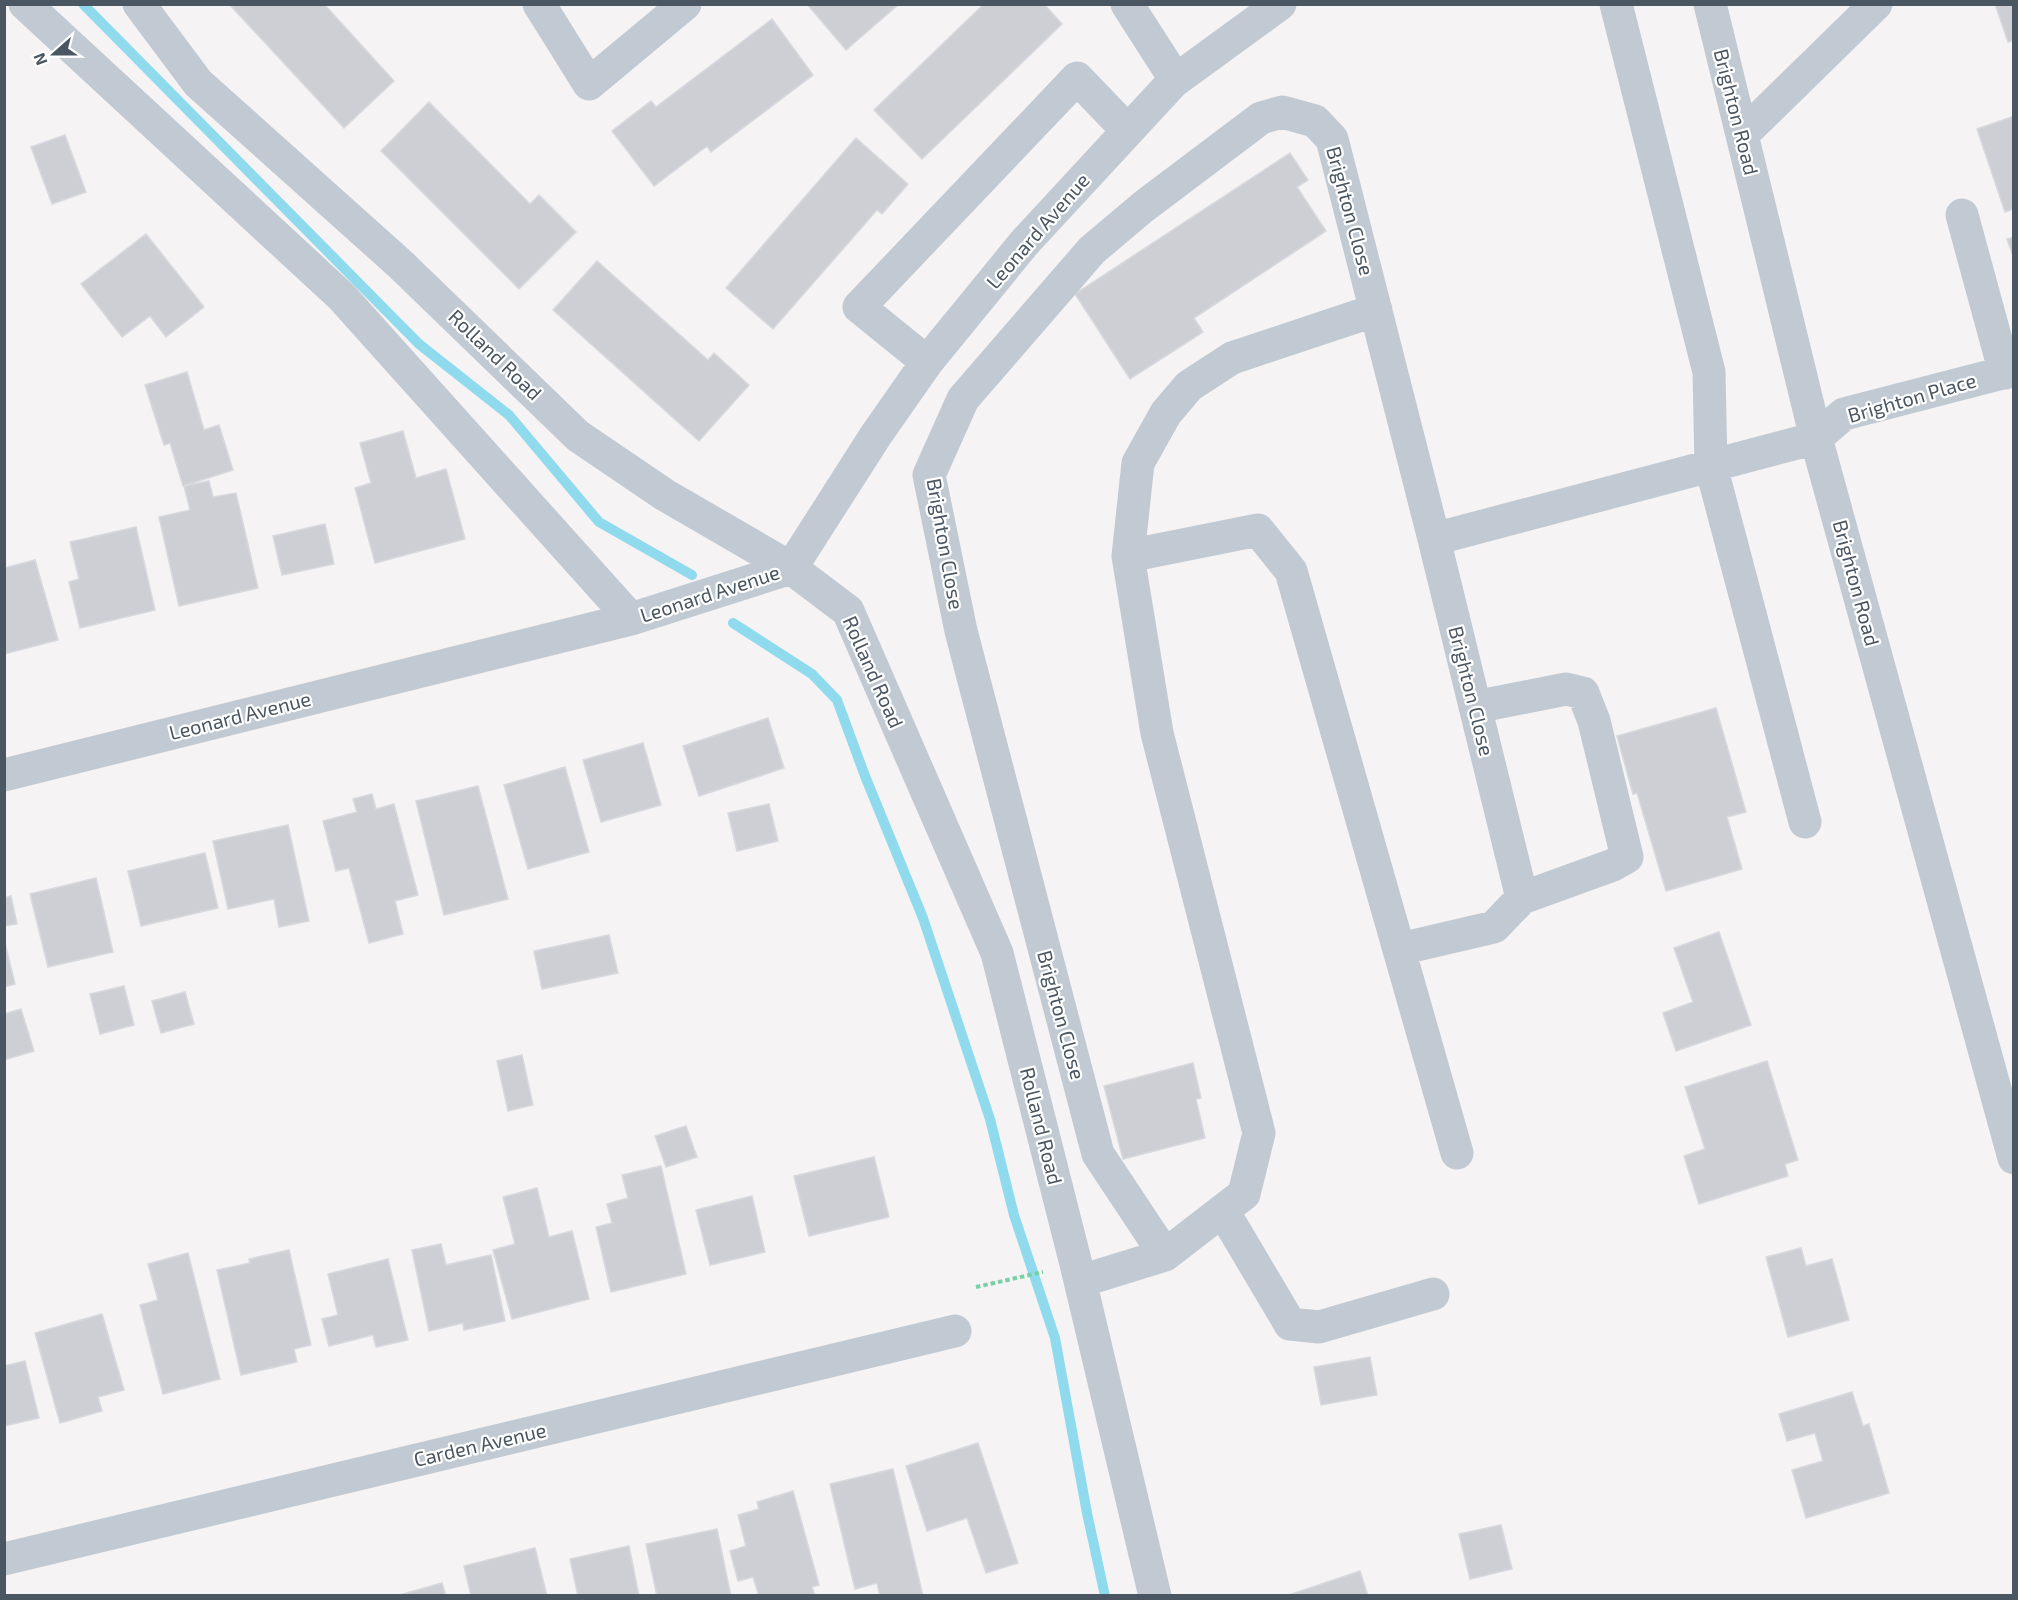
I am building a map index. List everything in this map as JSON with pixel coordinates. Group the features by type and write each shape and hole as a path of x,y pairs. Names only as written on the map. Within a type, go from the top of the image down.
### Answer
{"street":[{"path":"26,4 342,297 631,619"},
{"name":"Rolland Road","path":"139,4 198,82 399,263 578,436 665,495 791,568 848,611 997,953 1081,1281 1155,1596"},
{"path":"539,4 589,84 685,4"},
{"path":"1127,4 1168,68 1177,78"},
{"name":"Leonard Avenue","path":"4,775 631,619 791,568 876,435 927,362 1024,242 1177,78 1280,4"},
{"path":"1616,4 1709,372 1711,466 1805,822"},
{"name":"Brighton Road","path":"1710,4 1816,438 2013,1158"},
{"path":"1742,135 1876,4"},
{"path":"927,362 859,307 1077,78 1127,130"},
{"name":"Brighton Close","path":"1166,1255 1098,1154 961,631 929,475 963,399 1092,250 1143,207 1261,118 1282,112 1315,121 1332,140 1434,539 1522,898"},
{"path":"1962,215 2009,371"},
{"path":"1081,1281 1166,1255 1244,1194 1259,1132 1157,733 1128,556 1138,463 1166,413 1189,386 1232,357 1376,310"},
{"name":"Brighton Place","path":"1816,438 1844,414 2009,371"},
{"path":"1434,539 1816,438"},
{"path":"1128,556 1258,530 1291,572 1457,1153"},
{"path":"1400,949 1494,927 1522,898 1613,865 1627,857 1596,733 1583,693 1566,689 1475,707"},
{"path":"1223,1211 1290,1324 1319,1327 1433,1294"},
{"name":"Carden Avenue","path":"4,1559 955,1331"}],"path":[{"path":"976,1287 1046,1271"}],"building":[{"path":"229,4 324,4 394,81 344,128"},
{"path":"807,4 899,4 846,50"},
{"path":"984,4 1044,4 1062,24 922,159 874,110"},
{"path":"1995,4 2014,4 2014,40 2008,42"},
{"path":"772,19 813,75 711,152 707,146 654,186 612,131 651,101 656,107"},
{"path":"429,102 530,204 539,195 576,232 519,289 381,151"},
{"path":"2014,116 2014,209 2005,212 1977,129"},
{"path":"65,135 86,192 52,204 31,147"},
{"path":"856,138 908,184 882,214 877,210 773,329 726,288"},
{"path":"1290,153 1308,180 1297,187 1326,231 1194,318 1203,332 1130,379 1075,294"},
{"path":"146,234 204,307 166,337 150,316 122,337 81,284"},
{"path":"2014,237 2014,259 2007,239"},
{"path":"597,261 708,360 714,353 749,385 699,441 553,310"},
{"path":"187,372 204,430 219,425 233,470 183,486 170,443 164,445 145,385"},
{"path":"403,431 416,478 446,469 465,539 375,563 355,488 371,483 360,443"},
{"path":"209,481 213,497 236,493 258,588 179,606 159,517 190,510 184,486"},
{"path":"325,524 334,564 282,575 273,536"},
{"path":"136,527 155,610 80,628 69,582 79,579 70,542"},
{"path":"35,560 58,640 4,654 4,568"},
{"path":"1716,708 1746,812 1727,817 1742,869 1666,891 1637,793 1633,794 1617,736"},
{"path":"768,718 784,768 699,796 683,746"},
{"path":"643,743 661,805 601,822 583,760"},
{"path":"565,767 589,852 528,869 504,785"},
{"path":"478,786 508,899 444,915 416,801"},
{"path":"372,794 376,809 394,804 418,895 395,901 403,934 369,943 349,868 336,871 323,821 357,812 353,799"},
{"path":"769,804 778,841 737,851 728,813"},
{"path":"288,825 309,921 279,927 274,899 228,909 213,841"},
{"path":"205,853 218,908 141,926 128,871"},
{"path":"96,878 113,952 48,967 30,894"},
{"path":"11,896 17,924 4,926 4,898"},
{"path":"1719,932 1751,1025 1676,1051 1663,1013 1693,1002 1674,948"},
{"path":"609,935 618,973 542,989 534,951"},
{"path":"4,939 15,984 4,987"},
{"path":"124,986 134,1025 100,1034 90,994"},
{"path":"185,992 194,1024 161,1033 152,1001"},
{"path":"21,1009 34,1051 4,1060 4,1014"},
{"path":"522,1055 533,1105 508,1111 497,1061"},
{"path":"1767,1061 1798,1160 1785,1164 1788,1176 1699,1204 1684,1156 1705,1149 1685,1087"},
{"path":"1193,1063 1201,1098 1196,1099 1205,1138 1123,1159 1104,1086"},
{"path":"686,1126 697,1157 666,1167 655,1136"},
{"path":"874,1157 889,1217 809,1236 794,1176"},
{"path":"661,1166 686,1274 611,1292 596,1227 612,1223 607,1204 628,1198 622,1175"},
{"path":"537,1188 549,1237 572,1231 589,1299 512,1319 493,1250 515,1244 503,1197"},
{"path":"752,1196 765,1252 710,1265 696,1210"},
{"path":"441,1244 446,1265 491,1255 505,1321 464,1330 463,1323 429,1331 412,1250"},
{"path":"1801,1248 1806,1266 1832,1259 1849,1320 1788,1337 1766,1257"},
{"path":"289,1250 311,1345 294,1349 297,1362 241,1375 217,1270 250,1263 249,1259"},
{"path":"188,1253 220,1379 163,1394 140,1305 158,1300 148,1264"},
{"path":"388,1259 408,1340 376,1347 373,1335 329,1346 322,1319 338,1315 328,1274"},
{"path":"102,1314 124,1390 98,1397 102,1411 60,1423 35,1333"},
{"path":"1370,1357 1377,1395 1321,1405 1314,1367"},
{"path":"25,1361 39,1418 4,1426 4,1366"},
{"path":"1852,1392 1863,1426 1869,1424 1889,1493 1806,1518 1792,1470 1823,1461 1815,1433 1787,1441 1779,1414"},
{"path":"978,1443 1018,1563 986,1573 967,1518 927,1531 906,1466"},
{"path":"893,1469 923,1596 880,1596 877,1583 855,1589 830,1484"},
{"path":"793,1491 819,1585 812,1587 815,1596 759,1596 753,1577 738,1581 730,1551 746,1546 738,1515 759,1509 757,1502"},
{"path":"1501,1525 1512,1569 1470,1579 1459,1534"},
{"path":"717,1529 731,1596 657,1596 646,1544"},
{"path":"629,1546 639,1596 578,1596 570,1559"},
{"path":"535,1548 547,1596 471,1596 464,1566"},
{"path":"1360,1571 1368,1596 1286,1596"},
{"path":"442,1583 446,1596 396,1596"}],"waterway":[{"path":"83,4 419,344 509,415 599,522 692,575"},
{"path":"733,623 812,674 837,700 865,776 923,918 990,1119 1014,1215 1055,1338 1087,1513 1105,1596"}]}
